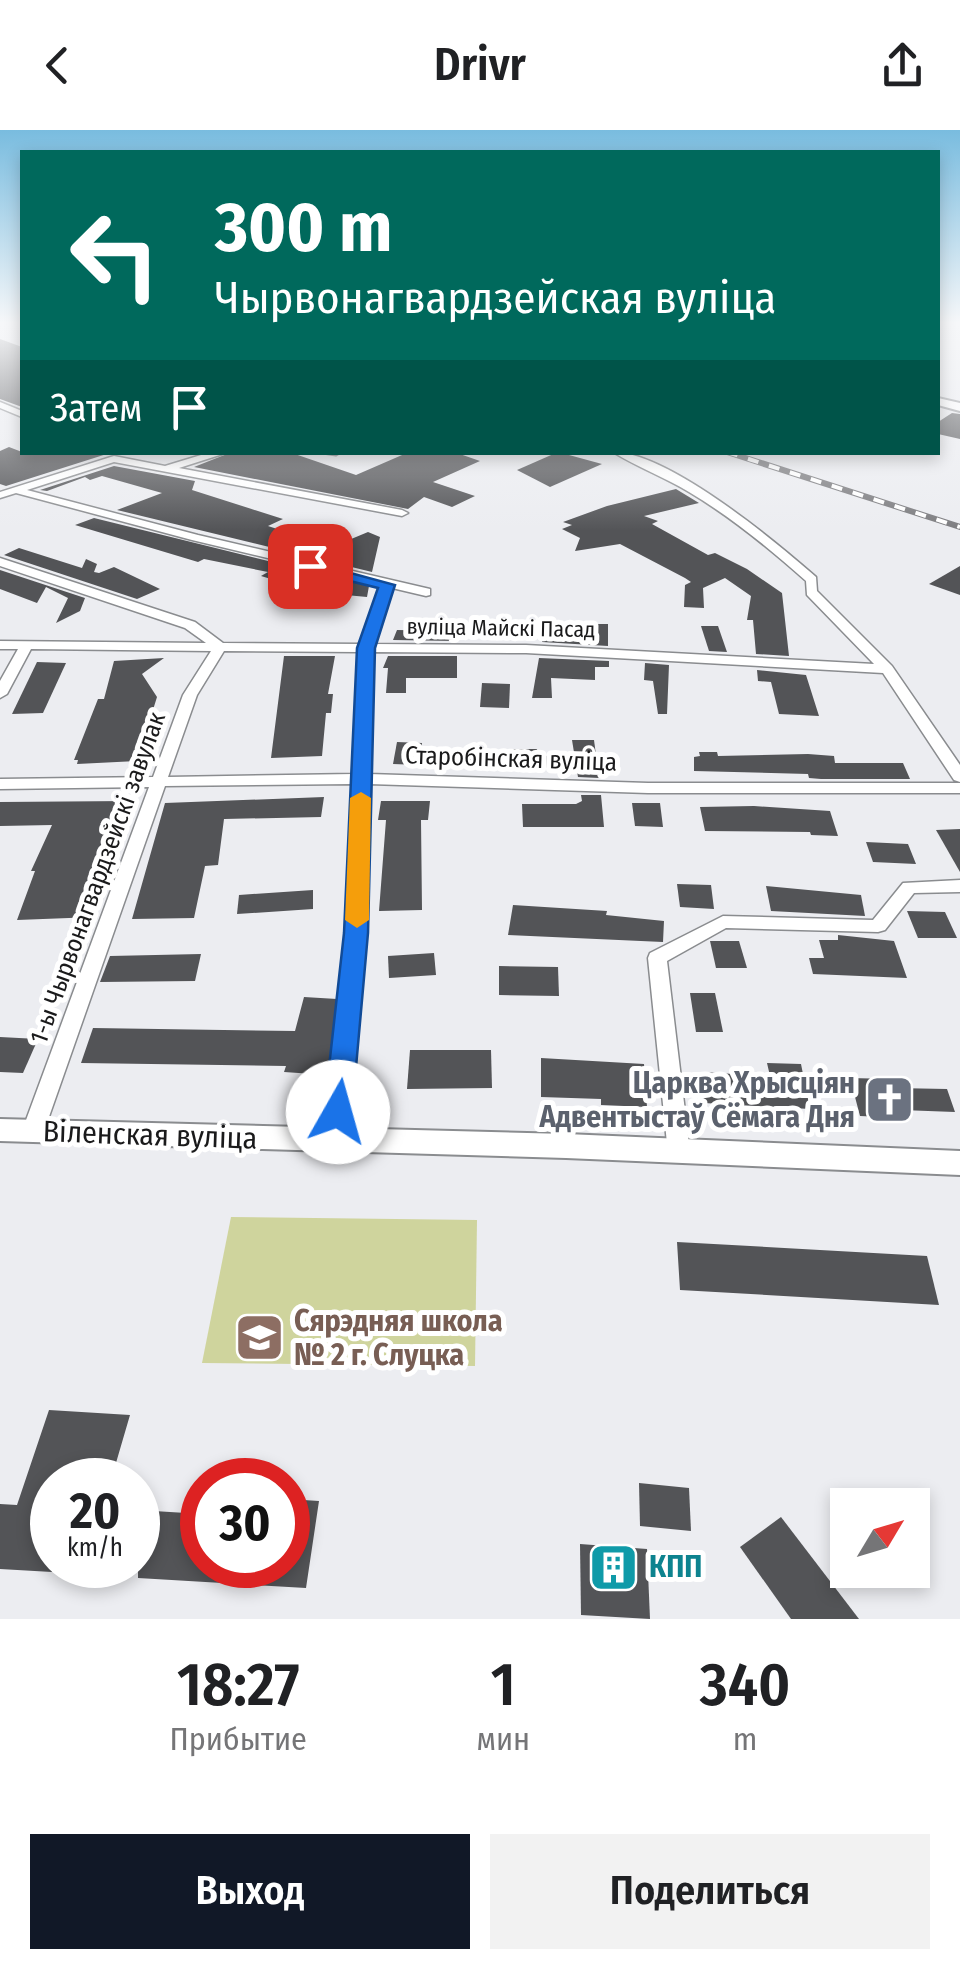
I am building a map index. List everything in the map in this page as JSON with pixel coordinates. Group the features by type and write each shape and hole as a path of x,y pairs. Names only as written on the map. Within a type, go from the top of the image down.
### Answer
{"main road":[{"name":"Віленская вуліца","path":"0,1130 960,1163"}],"street":[{"path":"163,470 214,455"},
{"path":"625,455 671,476 749,526 812,580 810,592 886,669 960,777"},
{"path":"0,495 111,456 163,470 402,513"},
{"path":"14,490 426,592"},
{"path":"0,562 190,625 220,647"},
{"path":"333,1142 356,933 366,648 387,585"},
{"name":"вуліца Майскі Пасад","path":"0,645 526,649 886,669"},
{"path":"0,694 26,646"},
{"name":"1-ы Чырвонагвардзейскі завулак","path":"33,1131 190,696 220,647"},
{"name":"Старобінская вуліца","path":"0,784 362,779 648,788 960,788"},
{"path":"679,1152 657,958 723,922 878,926 909,887 960,886"}],"green space":[{"path":"231,1217 477,1220 475,1366 202,1363"}],"building":[{"path":"0,391 20,391 20,406 0,399"},
{"path":"952,413 960,414 960,439 940,434 940,421"},
{"path":"9,447 20,451 20,455 104,455 6,486 0,484 0,451"},
{"path":"224,455 298,455 356,475 402,455 463,455 480,461 433,482 475,496 452,507 424,497 408,509 194,467"},
{"path":"551,455 569,455 602,464 550,487 517,470"},
{"path":"114,466 195,481 192,490 283,519 268,526 332,547 368,532 380,537 372,572 117,510 162,493 102,476 40,490"},
{"path":"676,489 699,503 644,516 658,521 652,524 708,555 715,553 747,569 782,593 789,656 756,654 753,620 747,620 751,596 725,578 703,588 704,608 684,607 685,585 691,582 685,578 620,544 575,551 580,538 562,529 572,525 563,522 607,506"},
{"path":"94,518 369,586 367,597 314,592 261,576 268,572 204,559 198,562 75,525"},
{"path":"19,548 82,568 86,559 97,564 94,572 99,573 114,567 160,589 137,599 4,555"},
{"path":"960,566 960,595 929,584"},
{"path":"0,570 85,598 80,611 56,623 68,598 46,587 37,603 0,589"},
{"path":"592,624 608,624 608,646 542,642 545,630 592,631"},
{"path":"701,626 718,626 727,652 709,651"},
{"path":"397,630 457,631 457,641 393,640"},
{"path":"284,656 335,656 328,694 333,694 331,713 326,713 322,756 271,758"},
{"path":"388,656 457,656 457,678 406,678 406,693 386,693 388,668 383,668"},
{"path":"164,658 142,674 157,697 137,761 77,764 78,760 74,760 98,699 104,699 114,661"},
{"path":"539,658 609,661 609,667 595,667 595,680 551,678 552,698 532,698"},
{"path":"37,662 66,663 43,713 12,714"},
{"path":"645,663 669,665 667,714 658,714 653,681 644,680"},
{"path":"757,670 806,675 819,716 779,714 771,682 758,681"},
{"path":"482,683 510,684 509,708 480,707"},
{"path":"572,740 594,740 599,778 578,777"},
{"path":"397,742 422,743 419,765 393,764"},
{"path":"509,749 537,749 538,755 548,756 548,768 454,767 458,750 509,753"},
{"path":"699,752 717,752 718,756 808,754 834,756 835,763 903,763 910,779 821,779 809,778 808,774 694,771 694,757 700,756"},
{"path":"581,795 601,795 604,827 523,827 522,804 576,804 582,801"},
{"path":"324,797 321,817 224,819 218,865 205,866 194,918 132,919 165,803"},
{"path":"129,801 95,917 17,920 35,871 31,871 52,825 0,826 0,802"},
{"path":"381,801 430,801 428,820 421,820 422,910 379,911 386,820 378,820"},
{"path":"632,803 660,803 663,827 635,826"},
{"path":"700,807 830,811 838,836 705,831"},
{"path":"960,829 960,872 936,830"},
{"path":"866,842 908,844 916,864 873,862"},
{"path":"677,884 711,885 714,909 680,907"},
{"path":"766,886 861,895 865,916 771,911"},
{"path":"313,890 313,909 237,914 239,895"},
{"path":"513,905 607,911 606,915 664,921 663,942 508,935"},
{"path":"907,911 945,912 957,938 918,938"},
{"path":"838,935 894,941 907,978 813,974 809,958 824,958 819,940 838,940"},
{"path":"710,941 739,941 747,968 716,968"},
{"path":"434,953 436,975 389,978 388,956"},
{"path":"201,954 195,981 100,982 110,956"},
{"path":"499,966 558,967 559,996 499,995"},
{"path":"690,993 715,993 723,1032 696,1032"},
{"path":"304,997 337,999 328,1075 284,1072 286,1066 81,1063 93,1028 295,1031"},
{"path":"0,1037 38,1039 23,1073 0,1072"},
{"path":"410,1050 491,1050 492,1088 407,1089"},
{"path":"541,1058 644,1064 647,1107 601,1105 601,1099 541,1097"},
{"path":"767,1063 801,1064 810,1109 704,1103 701,1072 770,1076"},
{"path":"850,1078 892,1079 895,1088 947,1089 955,1112 901,1110 903,1118 860,1116"},
{"path":"677,1242 927,1256 939,1305 680,1290"},
{"path":"49,1410 130,1415 117,1458 33,1458"},
{"path":"30,1466 30,1571 0,1569 0,1504 17,1505"},
{"path":"639,1483 689,1488 691,1531 640,1526"},
{"path":"310,1500 319,1501 310,1561"},
{"path":"160,1511 180,1513 180,1580 160,1579"},
{"path":"781,1517 830,1581 830,1588 835,1588 859,1619 791,1619 740,1547"},
{"name":"КПП","path":"580,1544 647,1549 650,1619 581,1615"}],"railway":[{"path":"736,455 960,527"}],"slow traffic":[{"path":"357,920 361,798"}],"place":[{"name":"Царква Хрысціян Адвентыстаў Сёмага Дня","path":"890,1100"},
{"name":"Сярэдняя школа № 2 г. Слуцка","path":"259,1338"},
{"name":"КПП","path":"614,1567"}],"route":[{"path":"310,566 387,585 366,648 356,933 338,1112"}]}
